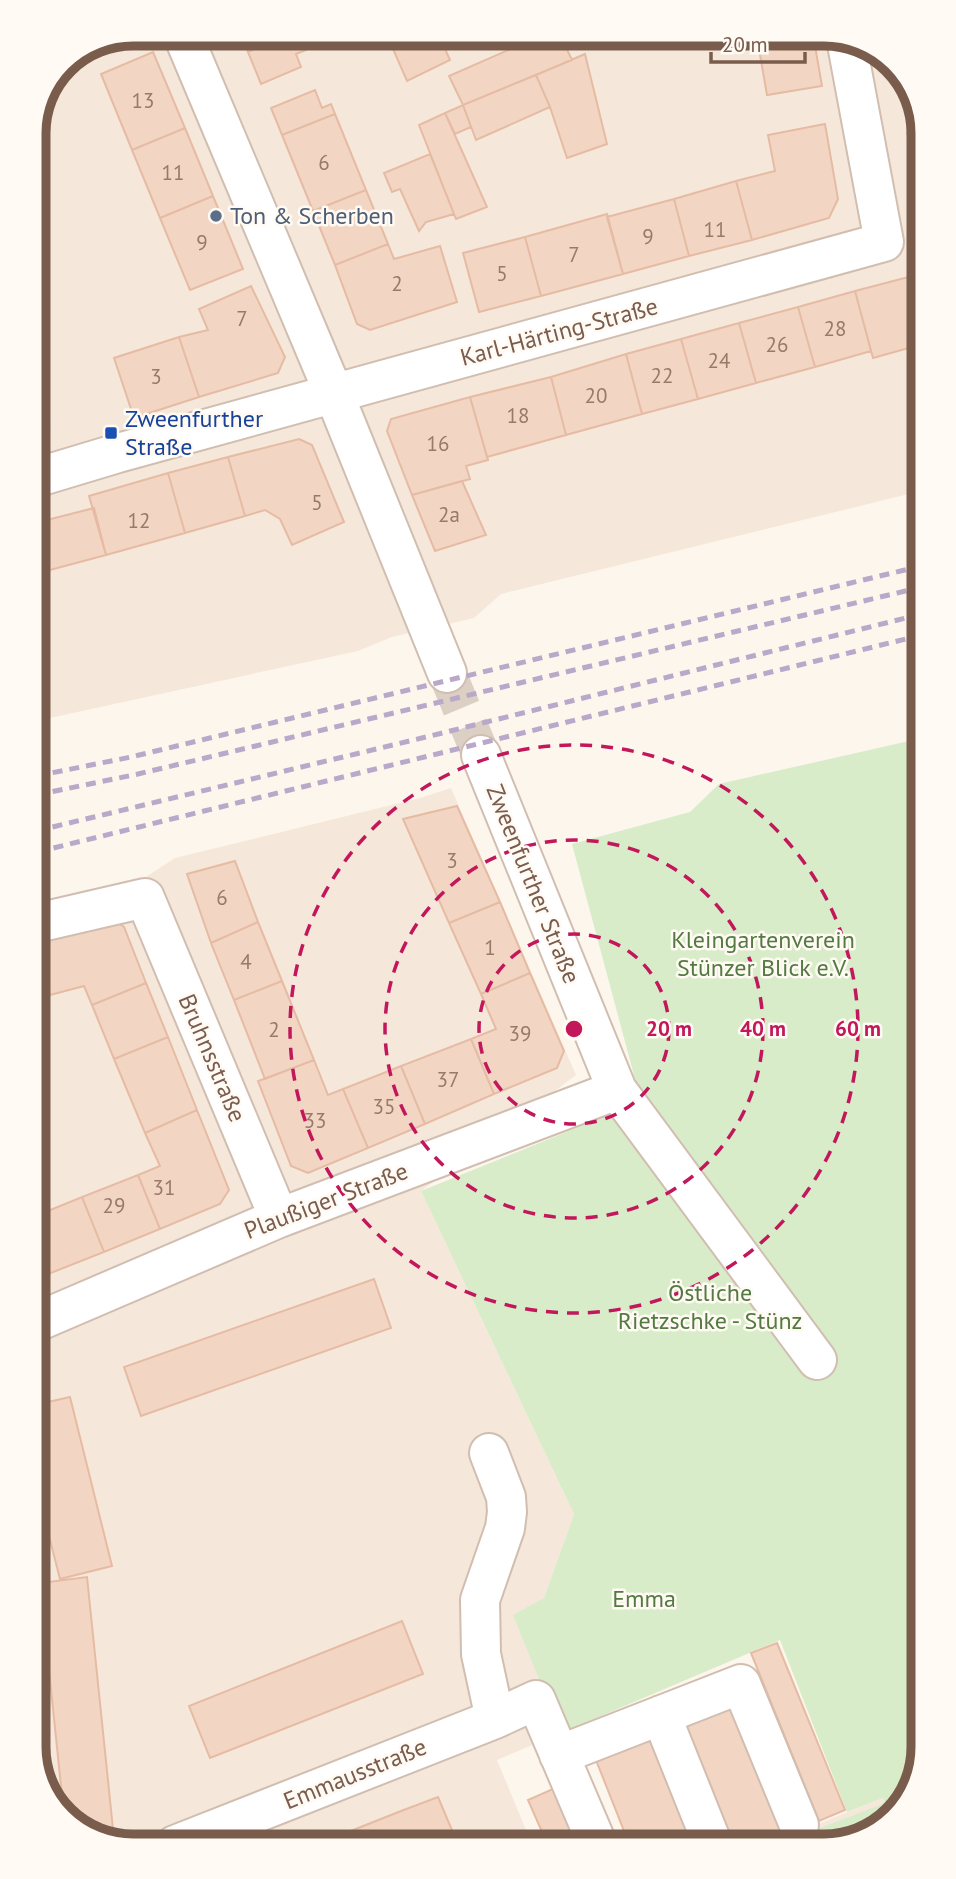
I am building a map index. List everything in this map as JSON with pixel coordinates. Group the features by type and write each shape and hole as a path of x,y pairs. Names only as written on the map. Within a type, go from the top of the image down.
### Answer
{"street":[{"path":"187,46 334,394 447,673"},
{"name":"Karl-Härting-Straße","path":"46,475 884,242 848,49"},
{"name":"Zweenfurther Straße","path":"481,755 617,1090 817,1360"},
{"name":"Bruhnsstraße","path":"46,921 145,898 279,1218"},
{"name":"Plaußiger Straße","path":"46,1318 279,1218 617,1090"},
{"path":"489,1453 506,1497 507,1512 505,1528 480,1600 481,1654 495,1719"},
{"path":"593,1834 559,1755 741,1684 799,1825"},
{"name":"Emmausstraße","path":"205,1833 495,1719 536,1700 559,1755"},
{"path":"661,1715 709,1834"}],"shaded area":[{"path":"132,46 830,46 857,52 877,63 893,79 904,99 911,132 911,493 501,594 474,618 392,637 358,651 46,719 46,126 48,110 63,79 89,57 115,47"},
{"path":"46,409 53,431 46,433"},
{"path":"451,788 576,1075 421,1191 574,1514 544,1598 561,1733 497,1760 528,1834 126,1833 104,1829 84,1819 67,1804 52,1780 47,1764 46,904 138,882 175,858"},
{"path":"883,1798 886,1806 872,1819 841,1832 793,1834"}],"green space":[{"name":"Östliche Rietzschke - Stünz","path":"911,741 911,1747 902,1785 881,1812 857,1827 824,1834 805,1834 885,1803 883,1798 847,1812 780,1640 561,1733 513,1615 544,1598 574,1514 421,1191 601,1118 642,1105 572,844 690,812 719,784"}],"building":[{"path":"245,46 263,46 248,52"},
{"path":"263,46 304,46 306,50 296,54 301,67 261,84 248,52"},
{"path":"392,46 444,46 450,60 407,81"},
{"path":"517,46 565,46 572,60 463,105 449,76"},
{"path":"815,46 822,86 767,95 759,49"},
{"path":"153,52 185,128 132,150 101,74"},
{"path":"585,54 607,144 567,158 536,75"},
{"path":"536,75 550,107 476,140 463,105"},
{"path":"315,90 322,108 331,104 335,114 282,135 271,108"},
{"path":"463,105 471,127 455,134 445,113"},
{"path":"445,113 487,207 456,219 419,125"},
{"path":"335,114 366,190 313,211 282,135"},
{"path":"825,124 838,199 829,218 752,240 736,181 775,171 768,135"},
{"path":"185,128 213,196 160,218 132,150"},
{"path":"430,154 454,214 426,222 419,231 400,189 392,192 384,173"},
{"path":"736,181 752,240 689,256 674,199"},
{"path":"366,190 388,244 335,265 313,211"},
{"path":"213,196 243,269 190,290 160,218"},
{"path":"674,199 689,256 623,274 607,217"},
{"path":"607,214 623,274 541,296 525,237"},
{"path":"525,237 541,296 479,312 463,253"},
{"path":"388,244 394,259 440,246 457,302 370,330 357,324 335,265"},
{"path":"911,276 911,347 873,358 855,291"},
{"path":"251,286 285,357 278,373 199,397 179,337 208,330 199,309"},
{"path":"855,291 871,351 815,367 798,307"},
{"path":"798,307 815,367 756,383 739,323"},
{"path":"739,323 756,383 698,399 681,339"},
{"path":"179,337 199,397 134,418 114,358"},
{"path":"681,339 698,399 642,414 626,354"},
{"path":"626,354 642,414 566,435 551,377"},
{"path":"551,377 566,435 487,457 470,397"},
{"path":"470,397 488,460 466,466 470,479 412,495 387,431 391,419"},
{"path":"299,439 312,445 344,522 292,545 280,519 265,510 245,516 228,457"},
{"path":"228,457 245,516 185,533 168,473"},
{"path":"168,473 185,533 106,555 89,496"},
{"path":"462,481 486,535 435,551 412,495"},
{"path":"94,508 106,555 46,571 46,520"},
{"path":"457,806 500,902 449,923 403,819"},
{"path":"235,861 258,922 211,943 187,874"},
{"path":"500,902 530,973 481,994 449,923"},
{"path":"112,919 124,927 146,983 92,1005 84,986 50,995 46,977 46,934"},
{"path":"258,922 282,981 234,1000 211,943"},
{"path":"530,973 564,1051 557,1068 494,1094 471,1039 496,1029 481,994"},
{"path":"282,981 314,1060 265,1079 234,1000"},
{"path":"146,983 168,1037 114,1059 92,1005"},
{"path":"168,1037 197,1110 145,1133 114,1059"},
{"path":"471,1039 494,1094 425,1124 401,1066"},
{"path":"314,1060 328,1095 343,1089 368,1148 308,1173 291,1166 258,1081"},
{"path":"401,1066 425,1124 368,1148 343,1089"},
{"path":"197,1110 229,1190 220,1204 160,1229 138,1175 160,1166 145,1133"},
{"path":"138,1175 160,1229 104,1252 82,1197"},
{"path":"82,1197 104,1252 46,1275 46,1212"},
{"path":"374,1279 391,1328 141,1416 124,1367"},
{"path":"70,1397 112,1566 60,1579 46,1524 46,1402"},
{"path":"87,1577 113,1829 104,1829 84,1819 62,1798 46,1641 46,1582"},
{"path":"402,1621 423,1674 210,1758 189,1706"},
{"path":"777,1643 845,1810 819,1821 751,1653"},
{"path":"733,1701 787,1834 730,1834 684,1720"},
{"path":"650,1733 690,1834 625,1834 594,1755"},
{"path":"555,1788 575,1834 543,1834 528,1800"},
{"path":"438,1797 453,1833 345,1833"}],"tunnel":[{"path":"447,673 481,755"}],"railway":[{"path":"46,774 131,757 911,568"},
{"path":"46,793 138,774 911,590"},
{"path":"46,829 911,617"},
{"path":"46,850 911,638"}],"place":[{"name":"Ton & Scherben","path":"216,216"},
{"name":"Zweenfurther Straße","path":"111,433"}],"park label":[{"name":"Kleingartenverein Stünzer Blick e.V.","path":"763,954"},
{"name":"Emma","path":"644,1599"}]}
